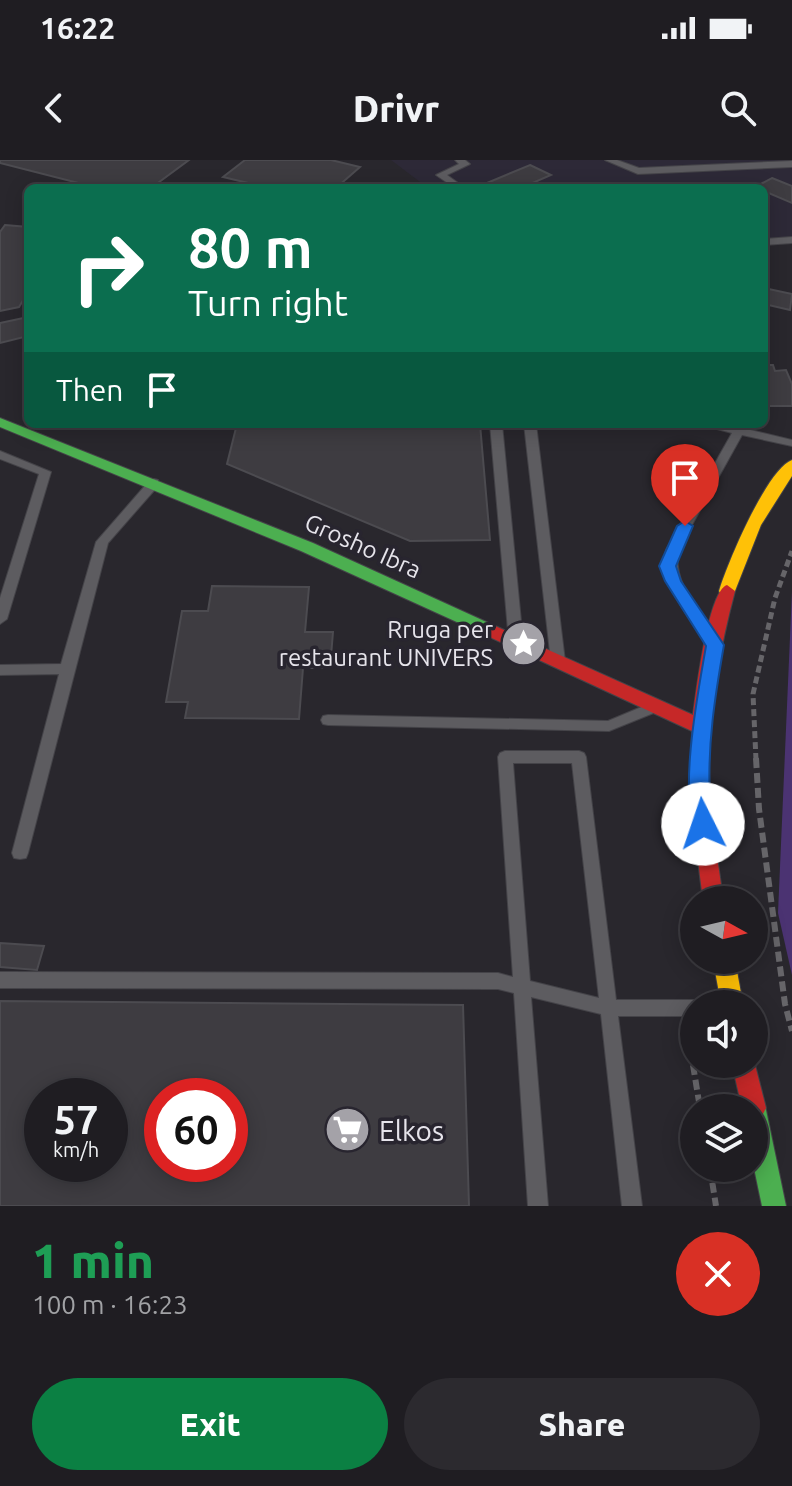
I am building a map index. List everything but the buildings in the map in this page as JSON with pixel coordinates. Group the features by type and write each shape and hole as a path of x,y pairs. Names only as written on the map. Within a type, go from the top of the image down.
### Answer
{"street":[{"name":"Grosho Ibra","path":"0,422 307,547 701,727"},
{"path":"711,886 700,798 701,727 715,645 727,587 748,537 778,481 792,465"},
{"path":"768,1177 774,1206"}],"lane":[{"path":"455,184 440,175 466,164 459,160"},
{"path":"609,160 638,171 791,161"},
{"path":"709,160 722,167"},
{"path":"768,242 792,240"},
{"path":"496,428 516,642"},
{"path":"530,428 558,661"},
{"path":"727,428 792,443"},
{"path":"715,645 673,581 668,566 672,550 739,431"},
{"path":"0,455 45,472 0,619"},
{"path":"20,853 102,542 154,483"},
{"path":"0,670 67,669"},
{"path":"328,720 609,726 655,706"},
{"path":"538,1206 505,757 579,757 632,1206"},
{"path":"0,980 498,981 608,1008 680,1008"}],"path":[{"path":"792,551 775,598 753,694 759,809 785,1004 792,1031"},
{"path":"712,1182 716,1206"}],"shaded area":[{"path":"391,160 792,160 792,242 768,244 768,184 423,184"},
{"path":"792,591 792,975 778,913"}],"traffic: fast":[{"path":"0,422 307,547 487,629"},
{"path":"768,1177 774,1206"}],"traffic: slow":[{"path":"727,591 754,525 792,465"},
{"path":"727,974 729,990"}],"traffic: jam":[{"path":"711,886 701,810 700,745 709,667 727,591"},
{"path":"487,629 701,727"},
{"path":"747,1078 751,1094"}],"place":[{"name":"Rruga per restaurant UNIVERS","path":"524,643"},
{"name":"Elkos","path":"348,1130"}],"route":[{"path":"685,526 672,550 668,566 673,581 715,645 701,727 700,798 703,824"}]}
